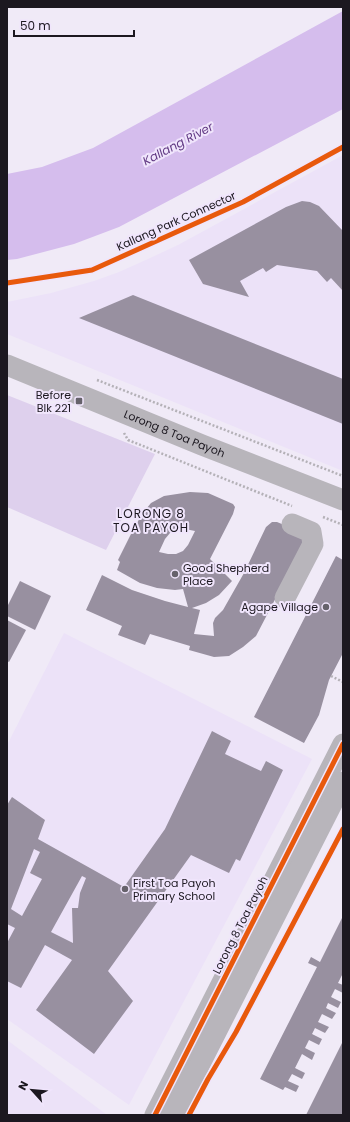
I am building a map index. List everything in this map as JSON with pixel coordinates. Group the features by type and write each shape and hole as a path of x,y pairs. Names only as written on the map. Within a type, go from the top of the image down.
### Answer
{"street":[{"name":"Lorong 8 Toa Payoh","path":"7,365 202,445 343,500"},
{"path":"285,598 313,544 311,532 295,516"},
{"name":"Lorong 8 Toa Payoh","path":"174,1115 336,790 343,744"},
{"name":"Lorong 8 Toa Payoh","path":"154,1115 336,790"}],"path":[{"path":"91,378 343,476"},
{"path":"122,429 128,440 295,516"},
{"path":"321,517 343,525"},
{"path":"331,676 343,682"}],"shaded area":[{"path":"343,155 343,471 7,334 7,302 51,293 94,281 119,272 178,245"},
{"path":"7,395 155,454 106,550 7,507"},
{"name":"First Toa Payoh Primary School","path":"64,633 312,759 129,1105 7,1019 7,745"},
{"path":"7,1040 107,1115 7,1115"}],"water":[{"name":"Kallang River","path":"343,11 343,109 119,227 74,244 17,259 7,260 7,174 42,167 93,148"}],"building":[{"path":"302,201 310,202 319,206 343,231 343,291 331,278 327,282 317,271 277,265 266,272 263,268 240,281 249,297 203,284 189,260 286,207"},
{"path":"133,295 343,379 343,424 79,318"},
{"name":"Good Shepherd Place","path":"190,492 208,493 233,504 235,507 233,514 210,559 232,581 219,595 206,603 192,608 200,610 194,634 214,636 213,623 215,618 223,610 244,573 266,527 272,522 277,522 301,532 307,538 256,636 229,656 214,657 189,650 190,646 150,634 145,645 118,635 122,626 86,610 102,575 132,590 188,607 183,589 175,590 157,588 140,583 117,570 120,562 118,560 142,514 151,503 164,496","holes":["185,529 195,531 188,545 183,551 176,554 159,552 165,539 170,533"]},
{"name":"Agape Village","path":"336,556 343,560 343,653 329,680 319,715 304,743 254,717"},
{"path":"20,581 51,596 35,630 7,616 7,607"},
{"path":"7,620 26,630 9,662 7,661"},
{"path":"212,731 231,741 225,754 261,771 266,761 283,770 240,861 236,859 229,873 191,855 108,971 133,1001 94,1054 36,1010 72,960 45,945 21,988 7,981 7,943 15,928 7,924 7,805 12,797 45,820 38,839 124,887 165,829","holes":["34,849 40,852 30,873 42,879 22,916 11,909","82,876 86,878 80,893 78,908 72,908 73,943 51,932"]},
{"path":"343,916 343,973 338,983 343,985 343,993 335,989 331,997 341,1002 338,1008 328,1003 326,1008 336,1013 332,1019 322,1014 318,1022 329,1027 325,1033 315,1028 312,1034 322,1039 319,1045 309,1040 305,1048 315,1053 312,1060 302,1054 295,1068 305,1073 302,1079 292,1074 288,1081 299,1086 296,1092 285,1087 283,1090 260,1079 317,967 308,963 311,957 320,962"},
{"path":"343,1041 343,1115 306,1115"}],"cycle path":[{"name":"Kallang Park Connector","path":"7,283 92,270 243,202 343,147"},
{"path":"155,1115 343,744"},
{"path":"189,1115 208,1079 236,1032 343,829"}],"place":[{"name":"Before Blk 221","path":"79,401"},
{"name":"Good Shepherd Place","path":"175,574"},
{"name":"Agape Village","path":"326,607"},
{"name":"First Toa Payoh Primary School","path":"125,889"}],"district":[{"name":"LORONG 8 TOA PAYOH","path":"151,521"}]}
